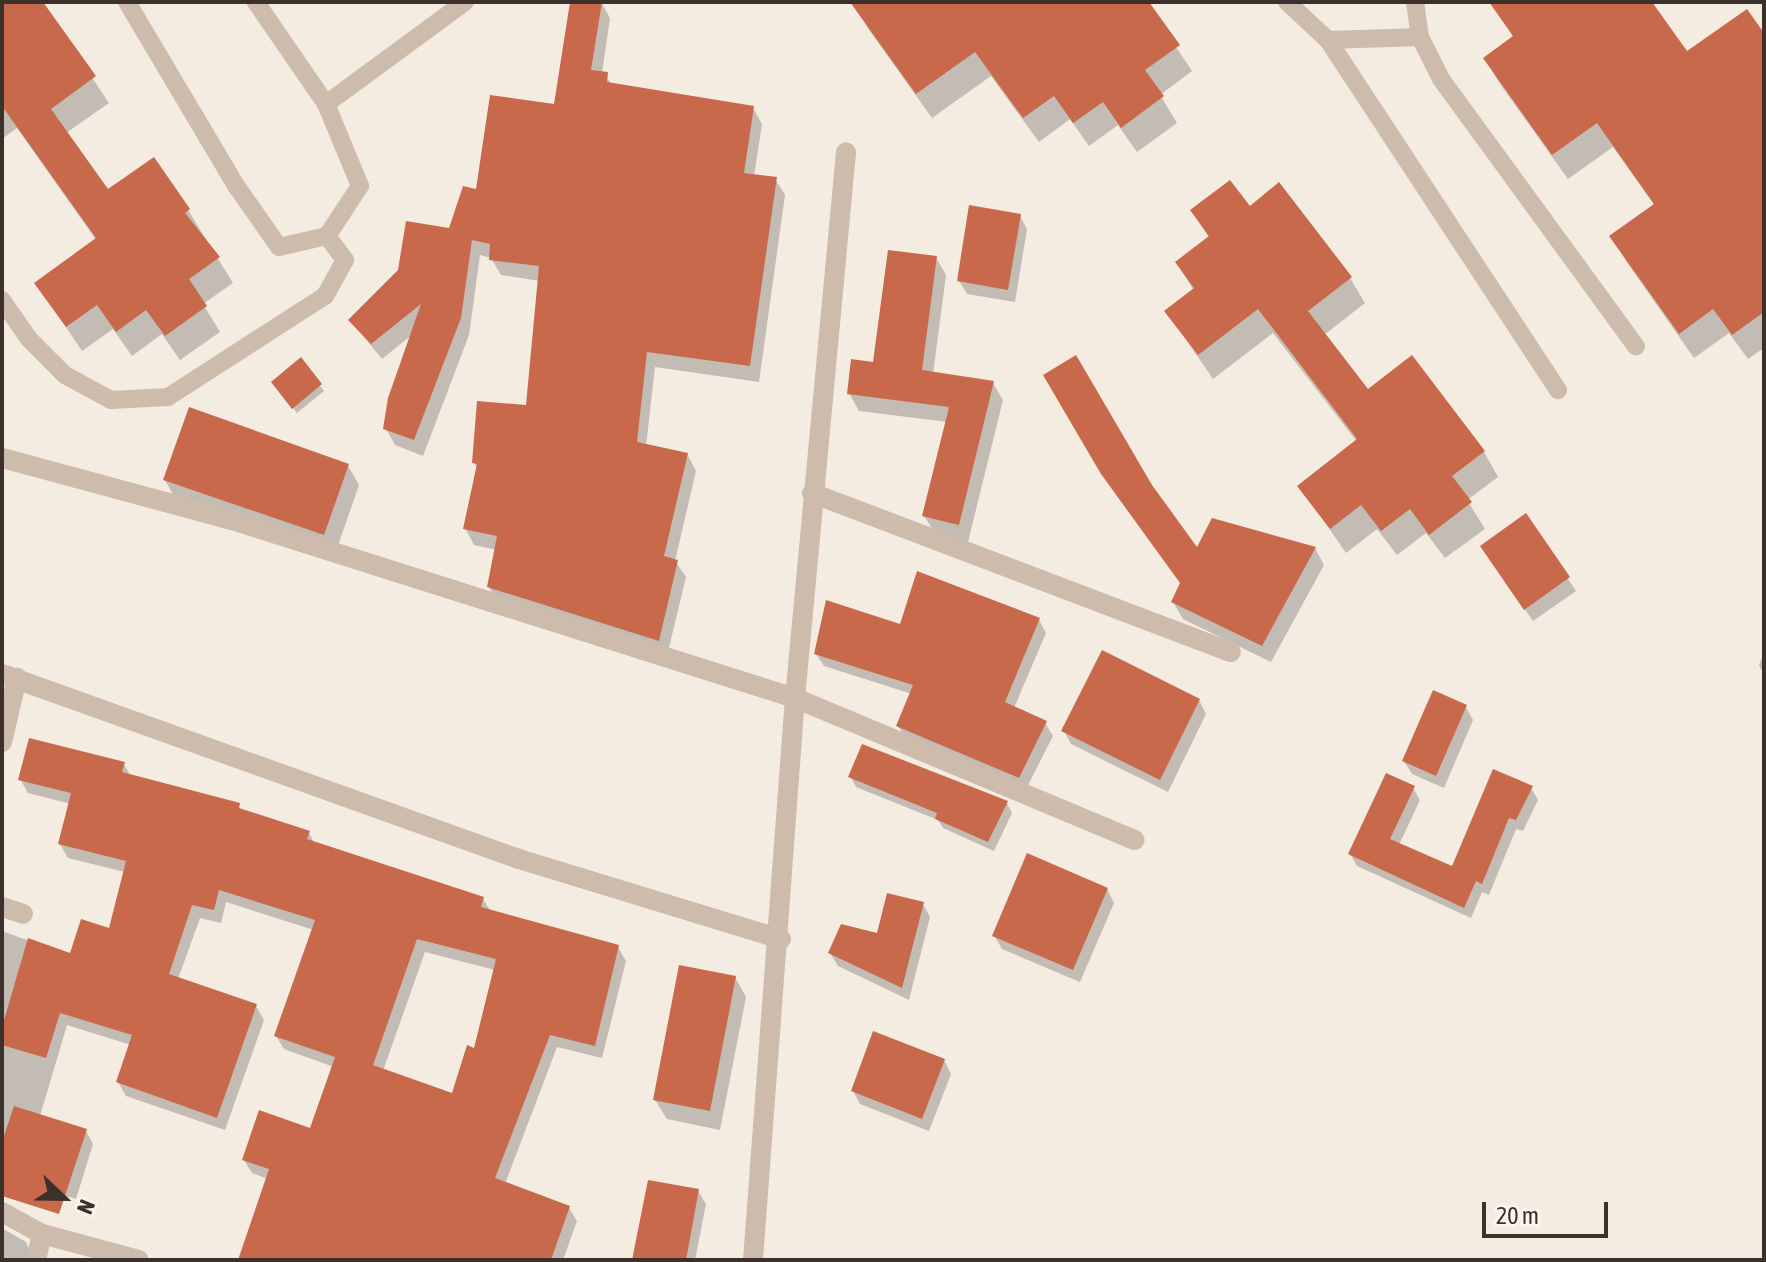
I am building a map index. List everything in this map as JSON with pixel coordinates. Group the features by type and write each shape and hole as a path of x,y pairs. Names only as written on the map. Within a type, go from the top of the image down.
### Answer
{"street":[{"path":"753,1260 781,939 795,698 812,493 846,152"},
{"path":"2,458 232,520 795,698 1134,840"},
{"path":"812,493 1231,652"},
{"path":"2,742 10,676 519,859 781,939"},
{"path":"2,907 23,914"},
{"path":"2,1212 42,1234 139,1260"},
{"path":"36,1260 42,1234"}],"lane":[{"path":"127,2 237,187 279,247 327,236 360,186 326,104 256,2"},
{"path":"326,104 465,2"},
{"path":"1287,2 1328,40 1558,390"},
{"path":"1415,2 1420,37 1441,79 1636,346"},
{"path":"1328,40 1420,37"},
{"path":"2,300 29,339 65,375 111,400 168,397 325,296 345,260 327,236"}],"building":[{"path":"2,2 43,2 96,76 51,109 108,189 154,157 190,209 185,213 220,257 189,279 207,306 165,336 146,310 116,332 97,305 66,327 34,283 96,238 2,106"},
{"path":"570,2 602,2 591,70 608,72 607,82 754,106 744,173 777,177 750,366 647,352 637,442 688,453 664,556 678,560 659,641 487,587 497,536 463,529 477,464 472,463 477,401 526,405 539,266 489,260 490,244 472,240 461,318 414,440 383,429 388,398 421,304 371,344 348,320 398,270 406,221 449,228 463,186 476,189 490,95 554,104"},
{"path":"850,2 1149,2 1180,45 1145,70 1164,96 1121,128 1103,102 1073,123 1054,96 1023,118 975,52 916,94"},
{"path":"1489,2 1652,2 1687,51 1747,9 1764,33 1764,312 1732,335 1713,309 1679,334 1609,236 1654,204 1597,123 1552,155 1483,58 1513,36"},
{"path":"1230,180 1250,206 1279,182 1352,277 1308,311 1368,389 1412,355 1485,451 1452,476 1472,502 1429,535 1410,509 1381,531 1361,505 1330,529 1297,486 1357,439 1258,309 1198,355 1164,311 1194,288 1175,262 1209,236 1190,210"},
{"path":"969,205 1021,214 1008,290 957,281"},
{"path":"888,250 937,256 922,370 994,381 959,525 922,516 949,407 847,394 851,359 873,362"},
{"path":"1076,355 1152,485 1197,547 1212,518 1316,547 1262,646 1171,602 1180,583 1101,474 1043,375"},
{"path":"301,357 322,384 292,409 271,382"},
{"path":"189,407 349,464 324,535 163,480"},
{"path":"1526,513 1570,577 1524,610 1480,546"},
{"path":"917,571 1040,618 1005,702 1047,721 1019,778 896,726 913,685 814,654 826,600 900,624"},
{"path":"1102,650 1200,699 1160,780 1061,731"},
{"path":"1433,690 1467,705 1436,776 1402,761"},
{"path":"29,738 125,762 122,772 240,803 239,808 310,831 307,839 484,897 481,907 619,945 595,1046 550,1035 495,1178 570,1206 551,1260 238,1260 269,1169 242,1160 259,1110 310,1128 335,1057 274,1036 315,920 219,890 214,910 192,905 169,974 257,1004 217,1118 116,1082 132,1035 60,1013 46,1058 2,1045 2,1027 28,938 70,953 81,919 109,928 126,861 58,844 71,793 18,780","holes":["417,939 496,959 474,1048 467,1045 452,1093 373,1065"]},
{"path":"862,744 1008,801 988,842 935,819 937,813 848,777"},
{"path":"1493,769 1533,786 1516,820 1509,818 1482,884 1476,881 1464,908 1348,854 1386,773 1415,786 1390,839 1452,866"},
{"path":"1027,853 1108,888 1073,970 992,936"},
{"path":"887,893 924,902 902,988 828,953 841,924 877,933"},
{"path":"679,965 736,976 710,1111 653,1100"},
{"path":"873,1031 945,1059 922,1119 851,1091"},
{"path":"14,1106 87,1129 59,1214 2,1196 2,1142"},
{"path":"648,1180 699,1189 686,1260 632,1260"}]}
